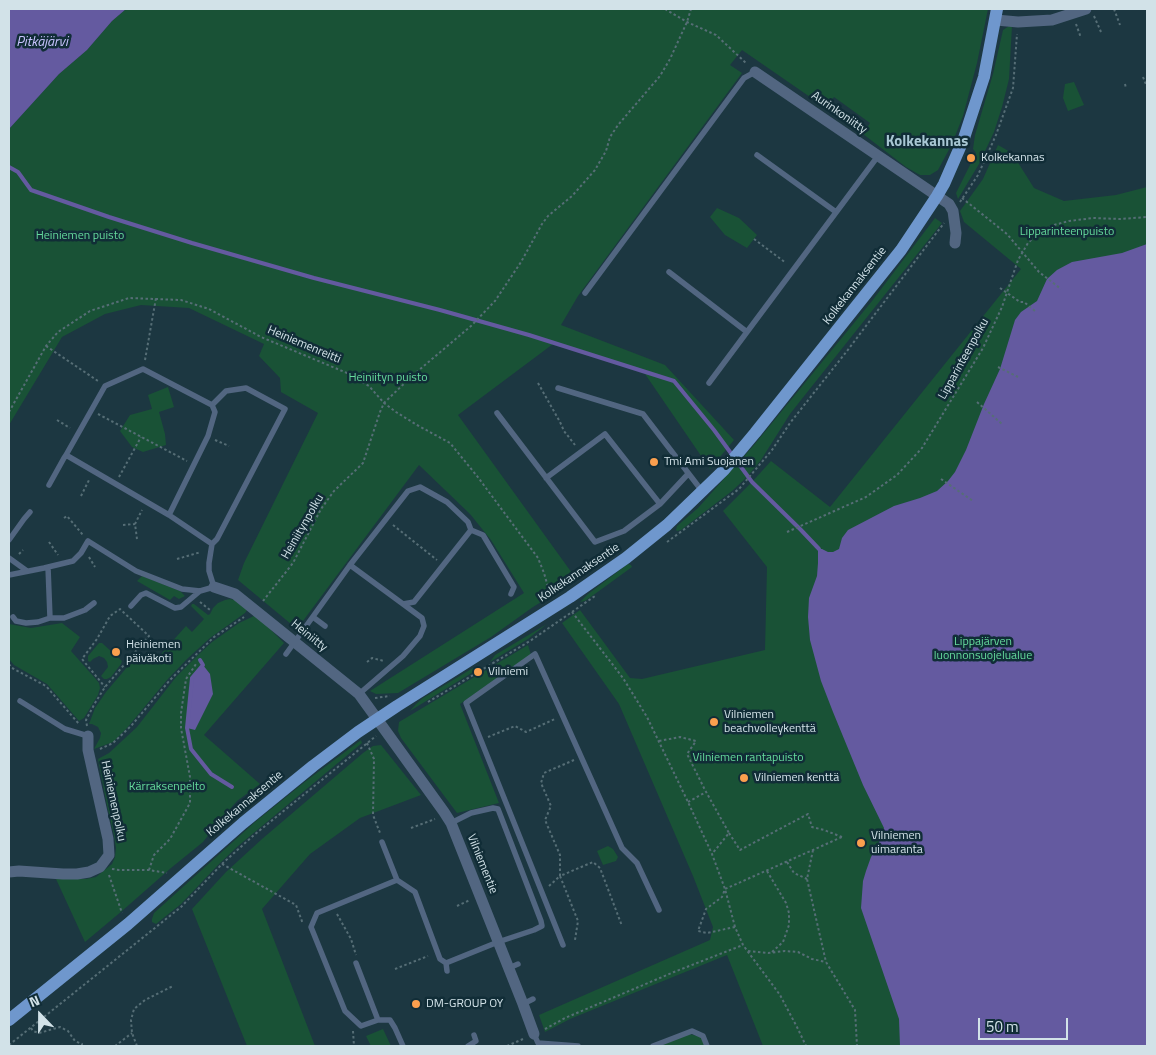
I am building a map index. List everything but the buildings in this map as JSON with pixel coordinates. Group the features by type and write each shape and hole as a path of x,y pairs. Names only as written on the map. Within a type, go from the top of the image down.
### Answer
{"main road":[{"name":"Kolkekannaksentie","path":"9,1020 128,924 313,766 377,719 555,607 626,558 667,525 724,470 901,250 937,196 964,138 984,77 997,14"}],"street":[{"path":"997,14 1018,22 1052,20 1086,9"},
{"name":"Aurinkoniitty","path":"755,72 949,204 953,211 956,233 955,243"},
{"name":"Heiniitty","path":"214,586 235,594 359,694 377,719"},
{"name":"Vilniementie","path":"377,719 451,823 498,942 513,966 528,1002 534,1034"},
{"name":"Heiniemenpolku","path":"88,736 88,753 108,839 109,855 100,867"},
{"path":"9,872 77,874 89,872 100,867"}],"lane":[{"path":"585,293 744,78 755,72"},
{"path":"758,155 836,212"},
{"path":"709,383 878,156"},
{"path":"669,272 747,332"},
{"path":"49,485 105,386 143,369 212,405 215,412 208,436 169,515"},
{"path":"131,606 141,595 146,593 175,608 181,607 198,592 214,586 209,571 211,547 218,539 285,409 246,388 226,391 212,405"},
{"path":"558,388 643,414 702,492"},
{"path":"497,413 595,542 624,531 660,504 688,474"},
{"path":"546,478 605,434 660,504"},
{"path":"66,455 169,515 211,547"},
{"path":"286,654 350,565 408,491 420,487 446,502 468,522 470,530"},
{"path":"9,540 30,512"},
{"path":"403,604 414,602 470,530"},
{"path":"470,530 482,535 514,587 511,594"},
{"path":"9,575 73,561 81,553 88,541 136,571 182,589 198,592"},
{"path":"9,558 27,571"},
{"path":"350,565 422,618 424,626 420,636 403,656 359,694"},
{"path":"48,567 50,618"},
{"path":"13,617 16,621 26,624 50,618 64,618 85,610 94,603"},
{"path":"313,617 325,626"},
{"path":"564,945 466,703 535,654 622,848 637,863 659,910"},
{"path":"20,701 65,729 88,736"},
{"path":"382,842 397,880 415,892 440,959 446,963 471,957 498,942 542,926 542,921 498,809 493,808 472,813 451,823"},
{"path":"397,880 317,913 311,927 345,1011 361,1026 378,1020 390,1020 403,1046"},
{"path":"446,963 447,971"},
{"path":"356,965 378,1020"},
{"path":"653,1046 692,1031 703,1036 707,1046"},
{"path":"534,1034 538,1043 578,1046"},
{"path":"468,1046 476,1041 474,1035"}],"path":[{"path":"665,9 687,22 716,35 755,72"},
{"name":"Heiniitynpolku","path":"88,753 113,743 131,726 170,680 201,649 214,637 255,610 294,563 321,509 334,492 363,463 384,403 480,317 495,301 521,262 542,224 548,216 572,196 595,170 606,150 610,137 618,125 660,76 670,59 691,9"},
{"path":"1092,9 1101,32"},
{"path":"1114,9 1120,25"},
{"path":"1072,13 1082,38"},
{"path":"1143,77 1147,87"},
{"path":"1125,84 1126,88"},
{"path":"962,198 1007,234 1039,272 1060,289"},
{"name":"Lipparinteenpolku","path":"787,532 866,497 897,475 922,448 983,348 1002,307 1018,260 1028,243 1041,231 1069,221 1093,218 1147,217"},
{"path":"754,239 794,269"},
{"path":"1000,288 1035,311"},
{"name":"Heiniemenreitti","path":"9,412 46,346 58,332 90,311 130,298 181,300 209,309 261,337 348,373 369,386 384,403 417,425 450,443 538,558 555,607 562,619"},
{"path":"143,369 156,298"},
{"path":"46,346 105,386"},
{"path":"998,367 1018,377"},
{"path":"538,383 564,431 580,452"},
{"path":"976,402 1002,424"},
{"path":"91,411 194,465"},
{"path":"56,420 79,433"},
{"path":"208,436 229,446"},
{"path":"116,484 141,437"},
{"path":"664,544 739,489 772,450"},
{"path":"81,496 94,471"},
{"path":"941,479 973,501"},
{"path":"137,539 134,524 147,502"},
{"path":"64,518 67,516 88,541"},
{"path":"386,519 444,565"},
{"path":"123,525 134,524"},
{"path":"49,542 63,563"},
{"path":"176,559 211,547"},
{"path":"198,592 201,603 210,610"},
{"path":"421,706 530,640 601,592"},
{"path":"9,664 12,668 46,686 80,724 86,720 105,687 149,636 120,609 110,616 97,639 82,658 105,687"},
{"path":"572,612 623,678 647,717 712,854 725,889 735,927 743,945 780,995 806,1046"},
{"path":"367,662 372,658 396,662"},
{"path":"149,870 154,855 170,839 190,803 190,777 181,728 182,704 186,679 196,664"},
{"path":"481,740 515,726 526,732 562,716"},
{"path":"86,720 88,736"},
{"path":"9,1045 181,907 222,864 254,835 385,730"},
{"path":"658,741 680,737 696,741 687,754 706,792 740,850 808,814 812,827 842,837 725,889 722,897 706,909 698,930 707,933 735,927"},
{"path":"367,743 374,759 374,815 383,839 382,842"},
{"path":"575,940 578,921 560,876 560,855 545,820 552,806 541,783 544,773 581,757"},
{"path":"688,802 706,792"},
{"path":"411,828 440,817"},
{"path":"712,854 729,833"},
{"path":"814,850 807,879 826,962 855,1010 857,1046"},
{"path":"542,892 560,876 593,862 600,868 622,926"},
{"path":"787,862 794,872 807,879"},
{"path":"222,864 296,905 305,927 311,927"},
{"path":"100,867 171,873"},
{"path":"100,867 110,876 123,914"},
{"path":"767,871 786,903 789,913 789,925 783,942 772,952"},
{"path":"457,906 474,898"},
{"path":"334,906 351,939 359,961 356,965"},
{"path":"506,1046 565,1018 743,945"},
{"path":"748,951 798,952 812,959 826,962"},
{"path":"395,969 438,952"},
{"path":"137,1046 132,1033 131,1020 134,1009 144,1000 173,986"},
{"path":"30,1028 39,1033 60,1027 68,1031 82,1046"},
{"path":"115,1046 132,1033"}],"green space":[{"path":"126,9 988,9 977,63 963,116 952,144 938,170 930,175 920,175 906,167 863,134 870,123 834,97 826,108 742,50 730,65 742,73 578,296 561,325 665,365 734,440 710,469 643,371 553,344 458,415 577,580 533,607 491,637 398,693 376,694 370,691 524,593 491,540 470,514 419,465 297,629 238,580 244,563 318,413 281,392 280,378 259,356 264,344 189,308 141,305 105,314 62,337 9,425 9,129 59,74 87,50 112,21"},
{"path":"1012,26 1009,79 1002,107 994,132 979,164 958,199 956,193 976,153 973,149 975,135 993,74 1003,30"},
{"path":"1074,82 1084,105 1068,111 1063,98 1065,84"},
{"name":"Lippajärven luonnonsuojelualue","path":"998,145 1012,153 1034,188 1064,201 1116,195 1147,187 1147,1046 763,1046 727,955 570,1019 545,1032 539,1015 710,940 713,927 619,704 562,623 580,610 630,678 642,679 765,650 767,567 723,511 771,461 830,507 1021,269 964,222 960,211 983,179","holes":["884,828 913,868 871,857"]},
{"path":"717,208 739,218 757,235 747,248 725,235 710,217"},
{"path":"935,218 942,223 790,414 761,460 747,477 732,491 681,530 677,531 677,526 698,508 754,445 872,301"},
{"path":"168,387 174,407 159,412 166,445 143,452 132,447 120,431 130,415 152,409 148,395"},
{"path":"628,564 632,567 585,601 580,602 588,594"},
{"path":"142,576 180,591 185,596 179,599 174,596 170,600 137,581"},
{"path":"230,599 235,600 247,610 245,613 210,638 187,659 113,742 94,749 101,733 98,727 89,724 95,708 139,653 152,664 186,626 192,632 204,619 191,606 192,604 208,615 218,603"},
{"name":"Kärraksenpelto","path":"256,615 284,643 204,735 260,784 237,801 203,842 85,942 56,879 96,877 112,864 115,857 114,835 98,759 109,753 137,727 176,677 212,642 239,623"},
{"path":"62,623 80,637 71,651 99,683 100,688 98,695 84,718 79,721 47,684 14,665 9,659 9,624 31,628"},
{"path":"547,624 528,639 490,662 495,655"},
{"path":"99,643 102,643 122,661 111,677 107,679 101,676 108,667 104,658 99,656 90,662 88,661 88,656"},
{"path":"528,645 531,655 460,704 499,803 457,813 401,738 398,731 399,722"},
{"path":"473,668 478,669 410,711 423,698"},
{"path":"361,740 362,743 238,846 181,904 156,924 152,922 154,913 255,822"},
{"path":"381,745 421,795 360,818 310,854 262,909 315,1046 247,1046 192,909 226,872 262,839 363,753 373,746"},
{"path":"608,846 613,849 618,857 616,861 603,865 597,851"},
{"path":"383,1029 391,1046 371,1046 366,1036"},
{"path":"689,1034 702,1037 706,1046 658,1046"}],"water":[{"name":"Pitkäjärvi","path":"9,9 126,9 112,21 87,50 59,74 9,129"},
{"name":"Lippajärven luonnonsuojelualue","path":"1147,244 1147,1046 900,1046 899,1019 861,908 863,881 884,828 863,785 833,712 821,681 810,640 809,598 817,576 818,551 822,549 833,552 839,549 842,538 848,530 894,506 937,491 948,481 955,472 966,450 1000,369 1015,320 1021,312 1037,301 1047,279 1057,270 1072,262 1122,253"},
{"path":"203,665 210,674 213,694 195,730 187,728 192,678"}],"waterway":[{"path":"9,167 18,172 31,190 109,217 314,278 529,335 674,381 714,430 752,482 819,549"},
{"path":"200,660 203,665 192,678 187,728 191,749 211,774 232,787"}],"place":[{"name":"Kolkekannas","path":"971,158"},
{"name":"Tmi Ami Suojanen","path":"654,462"},
{"name":"Heiniemen päiväkoti","path":"116,652"},
{"name":"Vilniemi","path":"478,672"},
{"name":"Vilniemen beachvolleykenttä","path":"714,722"},
{"name":"Vilniemen kenttä","path":"744,778"},
{"name":"Vilniemen uimaranta","path":"861,843"},
{"name":"DM-GROUP OY","path":"416,1004"}],"district":[{"name":"Kolkekannas","path":"927,142"}],"park label":[{"name":"Lipparinteenpuisto","path":"1067,232"},
{"name":"Heiniemen puisto","path":"80,236"},
{"name":"Heiniityn puisto","path":"388,378"},
{"name":"Vilniemen rantapuisto","path":"748,758"}]}
